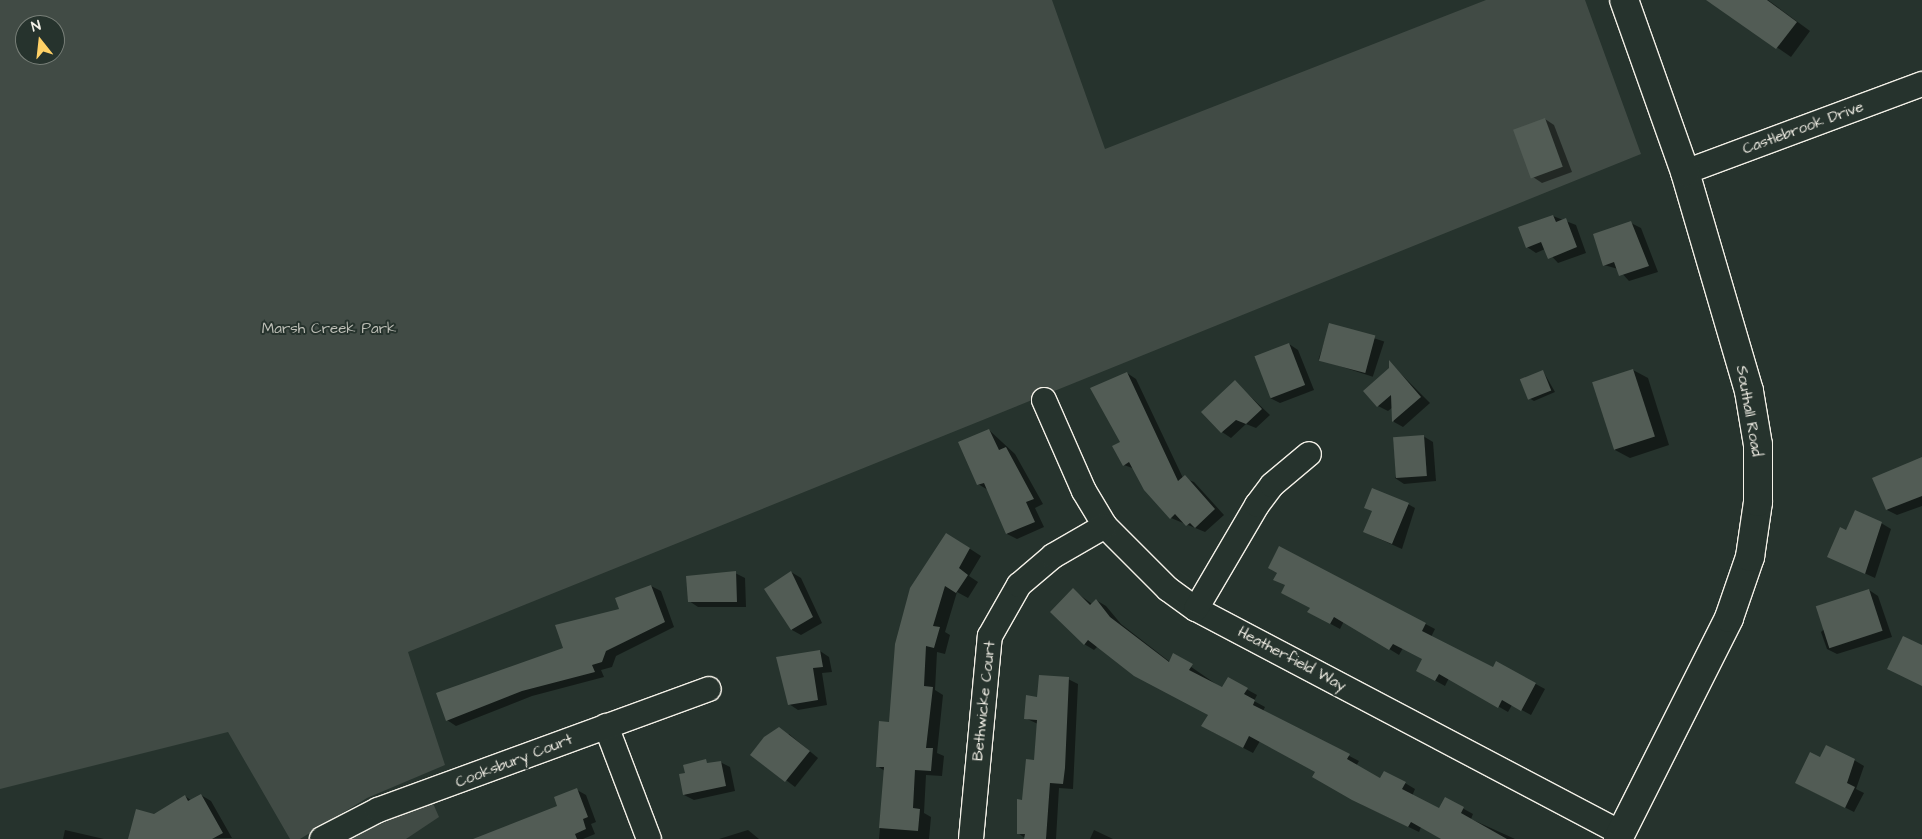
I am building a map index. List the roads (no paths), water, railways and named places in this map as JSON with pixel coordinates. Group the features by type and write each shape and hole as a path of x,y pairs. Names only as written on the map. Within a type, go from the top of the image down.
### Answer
{"street":[{"name":"Southall Road","path":"1620,836 1729,618 1750,557 1758,502 1758,445 1749,391 1685,172 1624,0"},
{"name":"Castlebrook Drive","path":"1685,172 1922,84"},
{"name":"Heatherfield Way","path":"1044,400 1084,491 1105,526 1134,560 1196,609 1620,836"},
{"path":"1196,609 1257,505 1272,485 1309,454"},
{"name":"Bethwicke Court","path":"970,839 985,669 994,627 1019,585 1053,556 1105,526"},
{"name":"Cooksbury Court","path":"322,839 378,810 710,689"},
{"path":"606,726 650,839"}],"park label":[{"name":"Marsh Creek Park","path":"329,329"}]}
